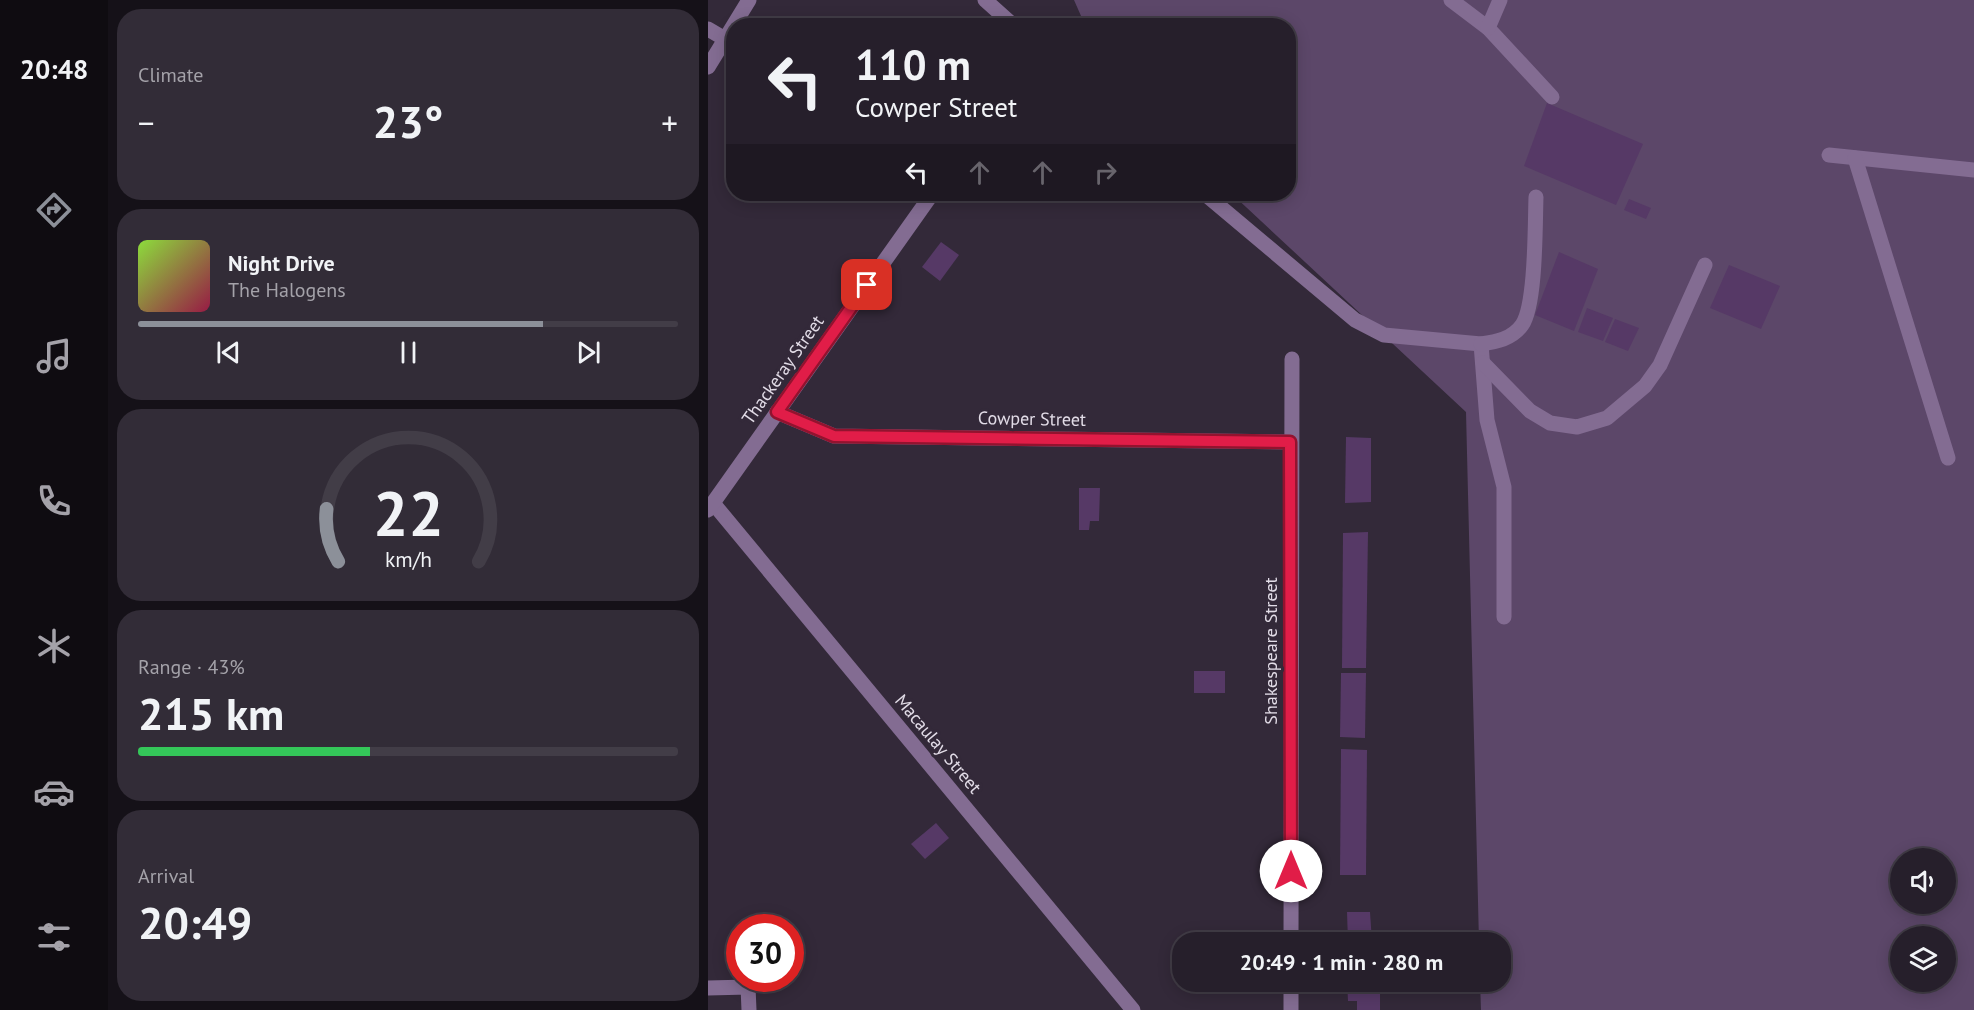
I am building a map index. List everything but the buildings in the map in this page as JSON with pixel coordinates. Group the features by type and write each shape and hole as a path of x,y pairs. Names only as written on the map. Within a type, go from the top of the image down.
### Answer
{"street":[{"path":"738,18 749,0"},
{"path":"985,0 1005,18"},
{"path":"1451,0 1488,28 1552,97"},
{"path":"1488,28 1500,0"},
{"path":"708,29 725,39 708,67"},
{"path":"1829,154 1974,170"},
{"path":"1855,158 1948,458"},
{"path":"1213,201 1355,320 1384,335 1481,344 1503,341 1522,325 1530,298 1536,197"},
{"name":"Thackeray Street","path":"710,506 927,201"},
{"path":"1483,363 1530,411 1550,423 1577,427 1607,418 1645,386 1660,365 1705,265"},
{"path":"1481,344 1487,420 1504,487 1504,617"},
{"name":"Shakespeare Street","path":"1291,932 1290,442 1292,359"},
{"name":"Cowper Street","path":"777,412 834,436 1290,442"},
{"name":"Macaulay Street","path":"710,506 1133,1010"},
{"path":"708,988 748,987 749,1010"},
{"path":"1291,992 1291,1010"}],"shaded area":[{"path":"1074,0 1974,0 1974,1010 1481,1010 1480,992 1511,992 1511,932 1479,932 1466,412 1240,201 1296,201 1296,18 1082,18"}],"route":[{"path":"867,285 777,412 834,436 1290,442 1291,871"}]}
